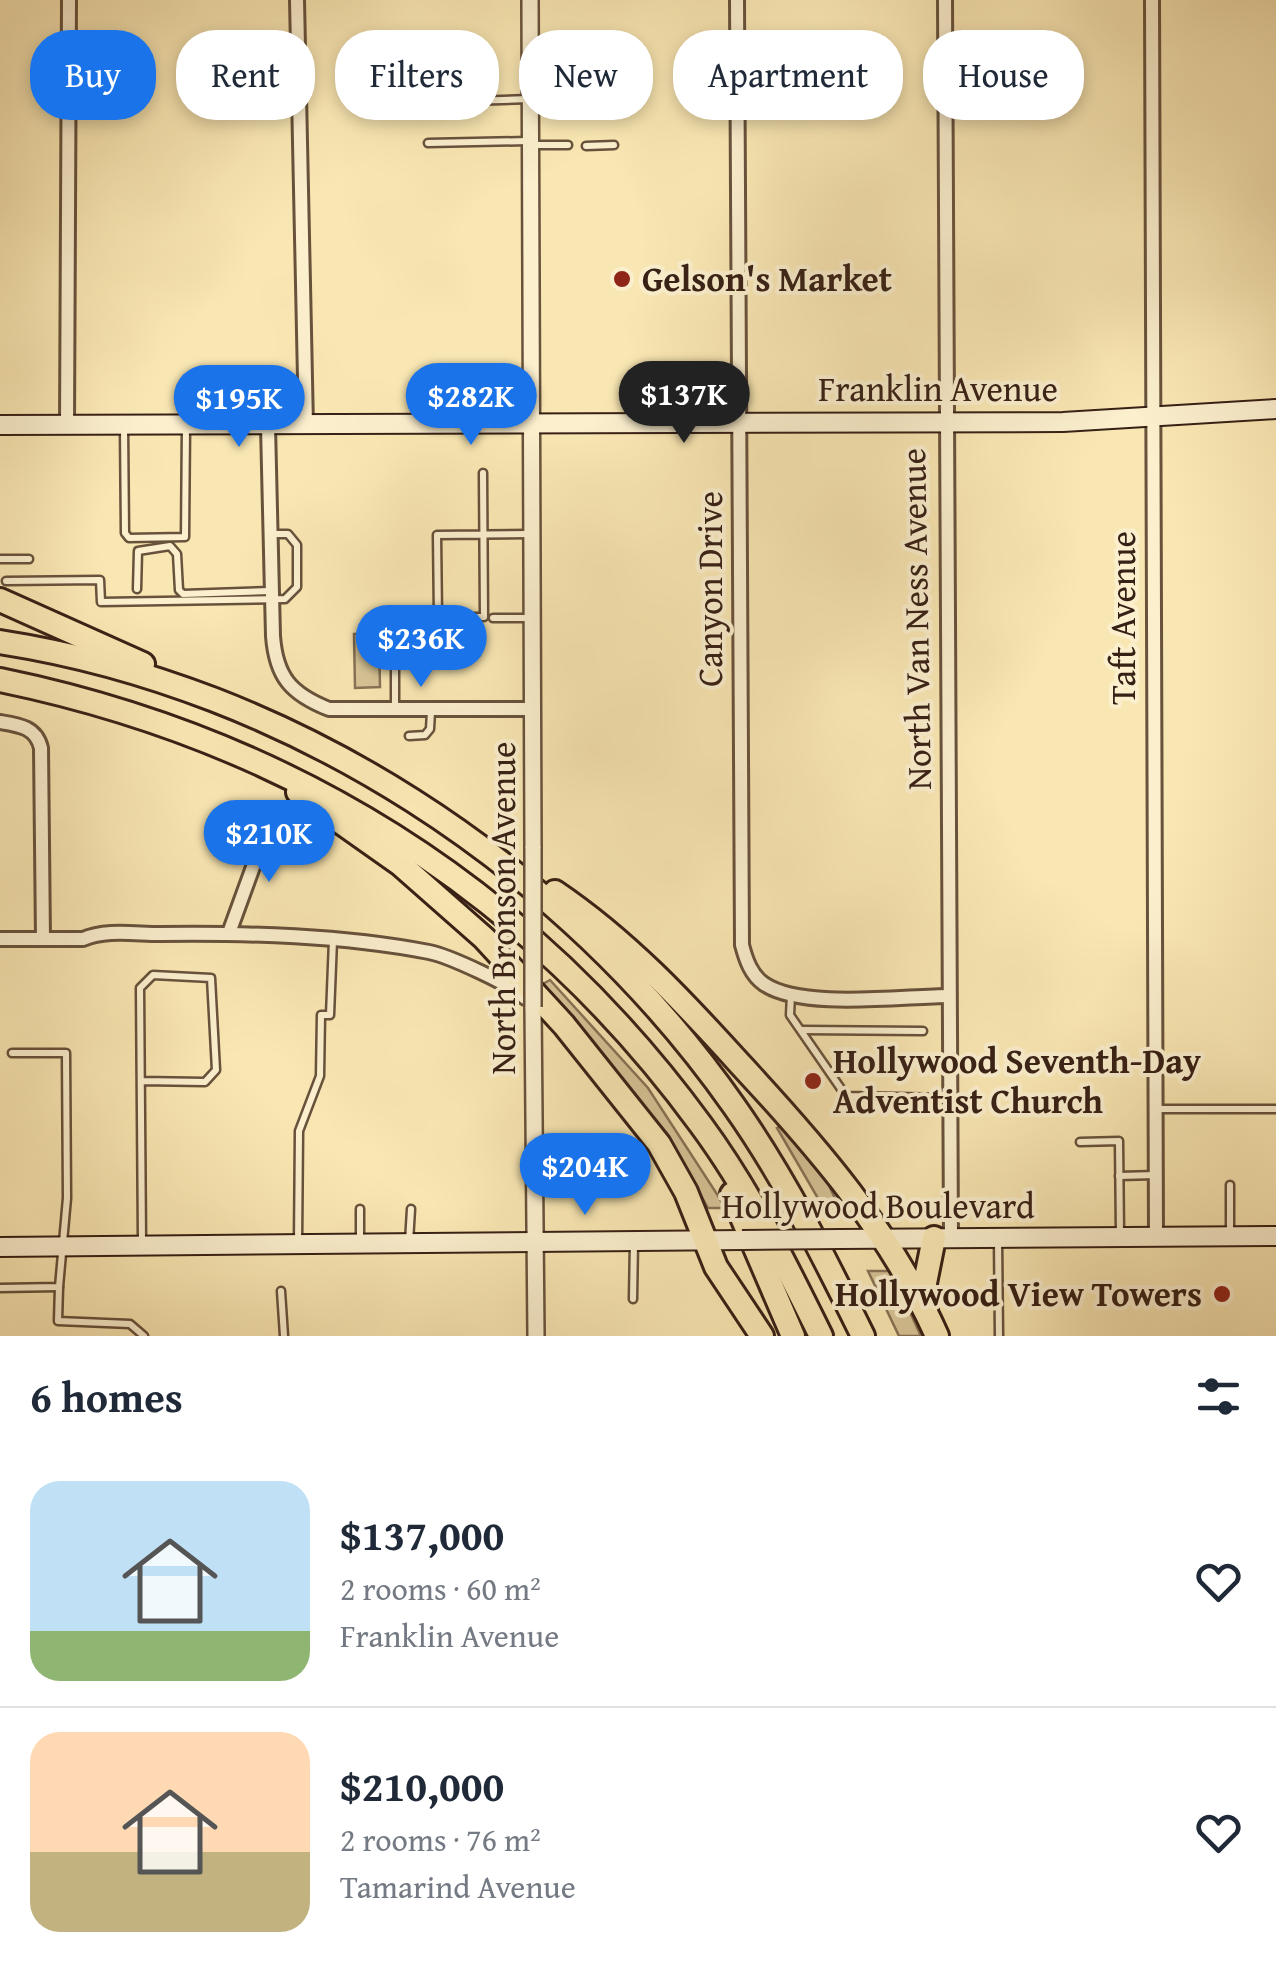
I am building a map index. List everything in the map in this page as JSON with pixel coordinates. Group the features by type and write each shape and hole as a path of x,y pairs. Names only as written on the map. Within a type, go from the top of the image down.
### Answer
{"highway":[{"path":"3,591 338,758 572,903 628,947 780,1107 886,1239 937,1336"},
{"path":"0,642 122,670 238,708"},
{"path":"0,680 111,706 270,766 418,850 507,916 631,1038 703,1126 763,1221 821,1336"},
{"path":"0,694 111,706"},
{"path":"270,766 327,815 400,864 484,938 564,1025 659,1144 686,1192 722,1279 762,1336"},
{"path":"439,819 532,887 576,927 697,1057 786,1186 863,1336"},
{"path":"703,1126 793,1336"},
{"path":"926,1311 925,1283 943,1238"}],"main road":[{"name":"Franklin Avenue","path":"0,425 944,422 1152,418 1276,409"},
{"name":"Hollywood Boulevard","path":"0,1247 1276,1236"}],"street":[{"path":"67,426 68,0"},
{"path":"297,0 306,426"},
{"name":"North Bronson Avenue","path":"530,0 530,30"},
{"name":"Canyon Drive","path":"737,0 742,944 746,959 762,983 791,995"},
{"name":"North Van Ness Avenue","path":"943,1238 950,1098 945,0"},
{"name":"Taft Avenue","path":"1152,0 1156,1236"},
{"name":"North Bronson Avenue","path":"530,120 536,1336"},
{"path":"268,426 275,657 286,684 304,699 328,709 532,709"},
{"path":"0,722 33,732 41,748 42,939"},
{"path":"229,934 269,823"},
{"path":"0,939 229,934 333,940 431,952 516,989 534,1008"},
{"path":"791,995 949,996"}],"lane":[{"path":"428,143 568,146"},
{"path":"586,146 614,146"},
{"path":"124,426 124,534 148,538 185,537 186,426"},
{"path":"484,473 483,535 484,617 438,617 437,535 483,535 532,534"},
{"path":"3,591 100,580 101,602 296,593 297,545 288,534 271,534"},
{"path":"137,590 138,551 170,546 177,554 179,590 183,594 272,595"},
{"path":"0,559 29,558"},
{"path":"395,615 395,711"},
{"path":"492,618 531,618"},
{"path":"408,736 425,736 430,729 430,711"},
{"path":"298,1244 299,1130 320,1076 322,1016 330,1015 333,940"},
{"path":"141,1081 205,1082 212,1078 211,978 153,975 144,979 140,988 142,1245"},
{"path":"791,995 790,1015 846,1096 950,1098"},
{"path":"800,1030 923,1031"},
{"path":"12,1053 66,1053 67,1198 58,1321 130,1324 144,1336"},
{"path":"1155,1108 1276,1108"},
{"path":"1080,1142 1119,1142 1120,1236"},
{"path":"534,1152 614,1150 625,1180 616,1192 534,1190"},
{"path":"1119,1176 1156,1175"},
{"path":"1230,1185 1230,1236"},
{"path":"360,1210 360,1244"},
{"path":"409,1243 411,1210"},
{"path":"998,1238 999,1336"},
{"path":"633,1299 634,1241"},
{"path":"0,1288 59,1287"},
{"path":"281,1291 284,1336"}],"shaded area":[{"path":"379,633 380,687 355,688 354,634"},
{"path":"550,980 648,1088 726,1208 708,1208 666,1133 541,985"},
{"path":"783,1125 826,1179 839,1207 823,1207 777,1128"},
{"path":"868,1271 891,1271 921,1336 899,1336"}],"place":[{"name":"Gelson's Market","path":"622,279"},
{"name":"Hollywood Seventh-Day Adventist Church","path":"813,1081"},
{"name":"Hollywood View Towers","path":"1222,1294"}]}
